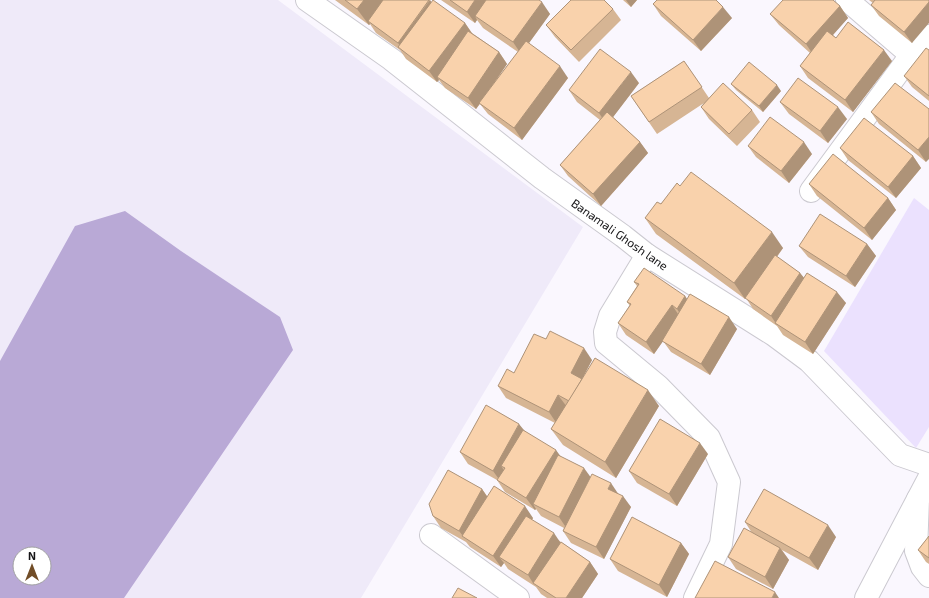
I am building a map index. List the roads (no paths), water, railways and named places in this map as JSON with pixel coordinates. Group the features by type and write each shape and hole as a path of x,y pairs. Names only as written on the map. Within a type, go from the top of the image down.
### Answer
{"street":[{"name":"Banamali Ghosh lane","path":"307,0 391,59 542,178 647,255 774,336 810,361 900,455 929,466"},
{"path":"848,0 911,55"},
{"path":"811,191 911,55 929,36"},
{"path":"647,255 610,316 605,332 606,343 658,386 709,438 729,482 721,544 695,598"},
{"path":"866,598 929,478"},
{"path":"918,499 916,551 922,567 929,576"},
{"path":"431,535 518,598"}]}
